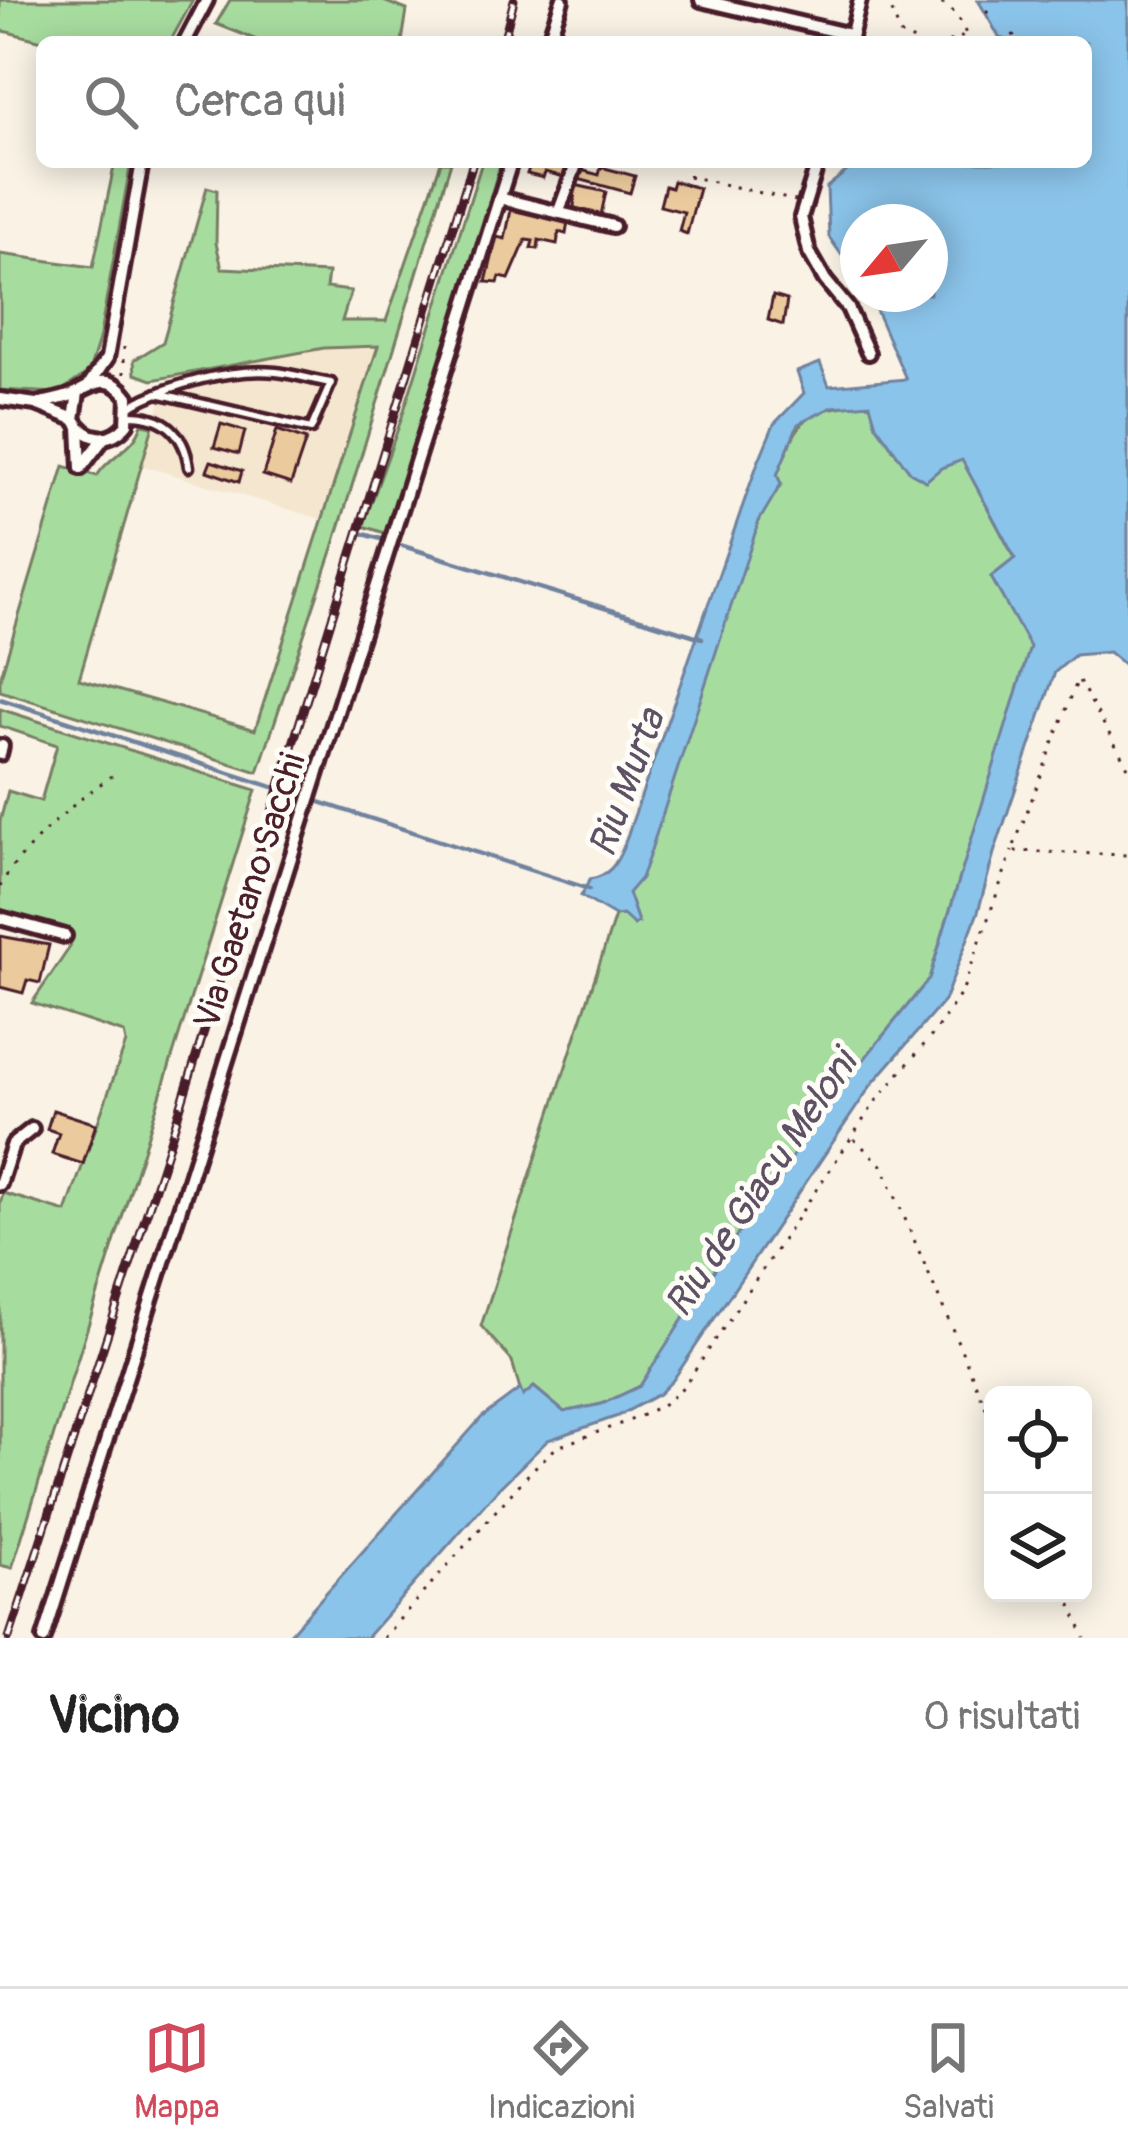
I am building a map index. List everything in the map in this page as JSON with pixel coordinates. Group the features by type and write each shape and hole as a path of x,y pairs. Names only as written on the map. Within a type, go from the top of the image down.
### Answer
{"street":[{"path":"187,36 207,0"},
{"path":"550,36 562,0"},
{"path":"701,0 839,36"},
{"path":"852,36 860,0"},
{"path":"36,404 78,393 107,358 141,168"},
{"name":"Via Gaetano Sacchi","path":"44,1638 509,168"},
{"path":"559,211 575,168"},
{"path":"816,168 801,217 809,252 848,308 868,353"},
{"path":"500,198 613,226"},
{"path":"0,399 36,404 104,438 121,431 130,410 107,358"},
{"path":"90,382 120,382"},
{"path":"78,393 81,468 104,438"},
{"path":"0,918 65,936"},
{"path":"0,1184 13,1144 32,1129"}],"lane":[{"path":"130,410 157,393 233,374 274,372 331,383 311,429 157,393"},
{"path":"130,410 166,423 186,450 189,466"}],"path":[{"path":"888,0 904,36"},
{"path":"930,0 958,14 967,34 962,36"},
{"path":"986,13 993,8"},
{"path":"1011,36 1016,34"},
{"path":"688,176 803,202"},
{"path":"120,382 124,331"},
{"path":"383,1638 532,1468 557,1447 639,1418 685,1385 876,1101 962,992 1078,679 1128,766"},
{"path":"0,886 18,856 96,785 119,772"},
{"path":"1012,850 1125,855 1128,845"},
{"path":"854,1139 882,1165 984,1403"},
{"path":"1070,1602 1085,1638"}],"shaded area":[{"path":"378,345 321,519 141,465 168,378 324,348"}],"green space":[{"path":"0,0 193,0 173,36 36,39 0,30"},
{"path":"230,0 381,0 407,10 403,36 247,36 216,24"},
{"path":"114,168 130,168 89,372 58,393 0,390 0,254 93,267"},
{"path":"439,168 449,168 333,548 258,772 0,691 64,466 97,476 133,440 142,424 153,426 79,679 255,730 378,346 324,348 152,380 135,374 134,360 163,342 207,187 217,190 216,243 222,268 328,273 326,288 351,291 342,321 386,321"},
{"path":"480,168 499,168 388,534 363,526"},
{"path":"870,404 898,456 925,481 941,467 962,459 1015,559 991,577 1031,647 929,979 802,1136 785,1173 737,1235 640,1386 602,1404 564,1412 534,1387 522,1397 512,1361 481,1326 615,916 638,922 628,894 759,520 781,484 777,475 785,455 799,427 817,412"},
{"path":"0,709 256,790 12,1568 0,1565 0,1204 3,1193 66,1212 126,1043 124,1033 32,1003 70,947 73,933 0,909 0,821 8,791 41,801 57,745 0,726"}],"water":[{"path":"978,0 1128,0 1128,668 1109,652 1075,655 1055,672 978,912 944,1001 872,1084 673,1380 659,1394 618,1416 548,1440 498,1489 366,1638 286,1638 482,1417 520,1389 523,1396 534,1387 564,1412 602,1404 640,1386 737,1235 785,1173 802,1136 929,979 1030,647 991,577 1015,558 962,460 941,468 926,481 910,472 876,425 870,404 832,407 798,424 777,475 781,484 759,521 648,859 628,893 638,922 634,925 581,896 590,879 611,868 623,848 757,465 774,424 804,393 797,372 820,363 829,386 906,379 877,312 948,312 948,204 840,204 840,253 829,237 827,187 851,168 1092,168 1092,36 999,36"}],"building":[{"path":"529,168 566,168 564,177 527,174"},
{"path":"605,168 635,176 630,193 578,179 581,170 599,175"},
{"path":"673,181 699,188 687,234 679,231 684,212 660,206 665,186 671,188"},
{"path":"575,185 606,192 601,215 574,209"},
{"path":"511,210 568,221 566,234 559,232 557,244 539,240 538,249 526,240 509,279 486,282 497,237 505,239"},
{"path":"773,296 787,300 783,325 768,320"},
{"path":"221,424 245,431 239,454 214,447"},
{"path":"277,430 306,440 291,484 263,475"},
{"path":"211,461 242,471 239,482 207,471"},
{"path":"0,936 49,945 40,983 27,980 23,993 0,987"},
{"path":"53,1110 96,1124 83,1164 52,1154 59,1133 47,1129"}],"waterway":[{"path":"364,534 381,539"},
{"path":"403,546 702,638"},
{"name":"Riu Murta","path":"0,699 589,889"}],"railway":[{"path":"505,36 514,0"},
{"path":"9,1638 166,1154 471,168"}],"water label":[{"name":"Riu de Giacu Meloni","path":"761,1184"}]}
